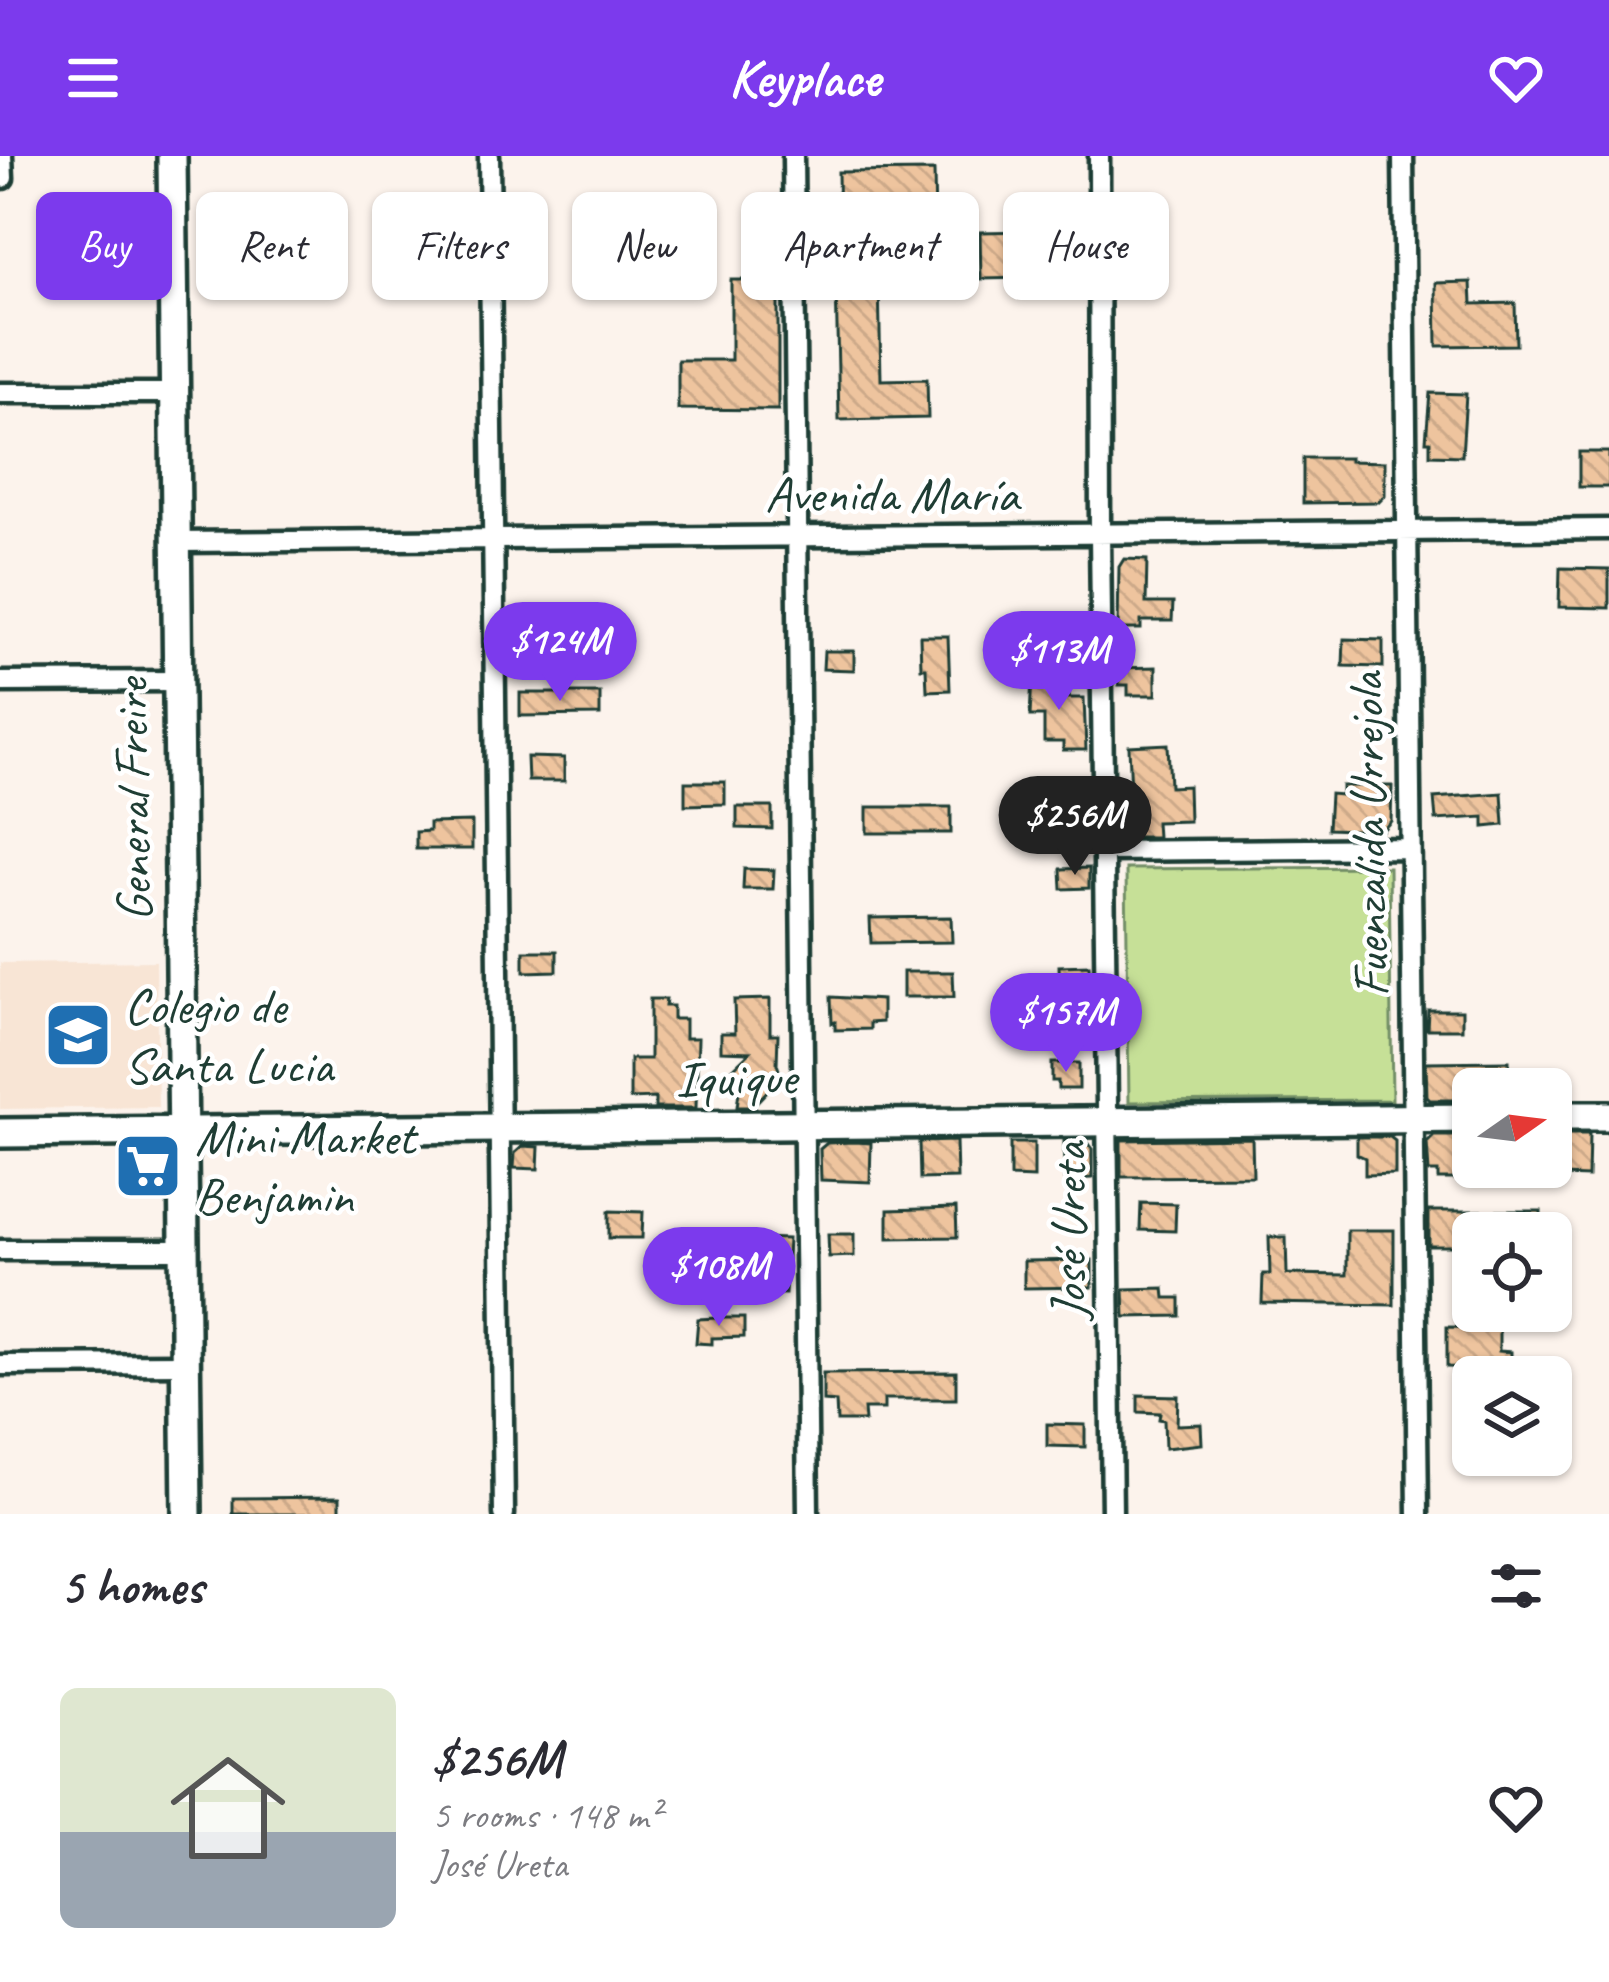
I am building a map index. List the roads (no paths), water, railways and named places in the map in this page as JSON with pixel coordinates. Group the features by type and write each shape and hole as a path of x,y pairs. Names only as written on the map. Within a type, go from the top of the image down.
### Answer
{"street":[{"path":"1,178 2,156"},
{"name":"General Freire","path":"172,156 187,1514"},
{"path":"489,156 503,1514"},
{"path":"794,156 808,1514"},
{"name":"José Ureta","path":"1099,156 1112,1514"},
{"name":"Fuenzalida Urrejola","path":"1403,156 1418,1514"},
{"path":"0,393 175,393"},
{"name":"Avenida María","path":"177,542 1609,529"},
{"path":"0,682 178,682"},
{"path":"1105,851 1411,848"},
{"path":"1572,1117 1609,1116"},
{"name":"Iquique","path":"0,1133 1452,1118"},
{"path":"0,1250 184,1250"},
{"path":"0,1365 185,1364"}],"place":[{"name":"Colegio de Santa Lucia","path":"78,1035"},
{"name":"Mini Market Benjamin","path":"148,1166"}]}
